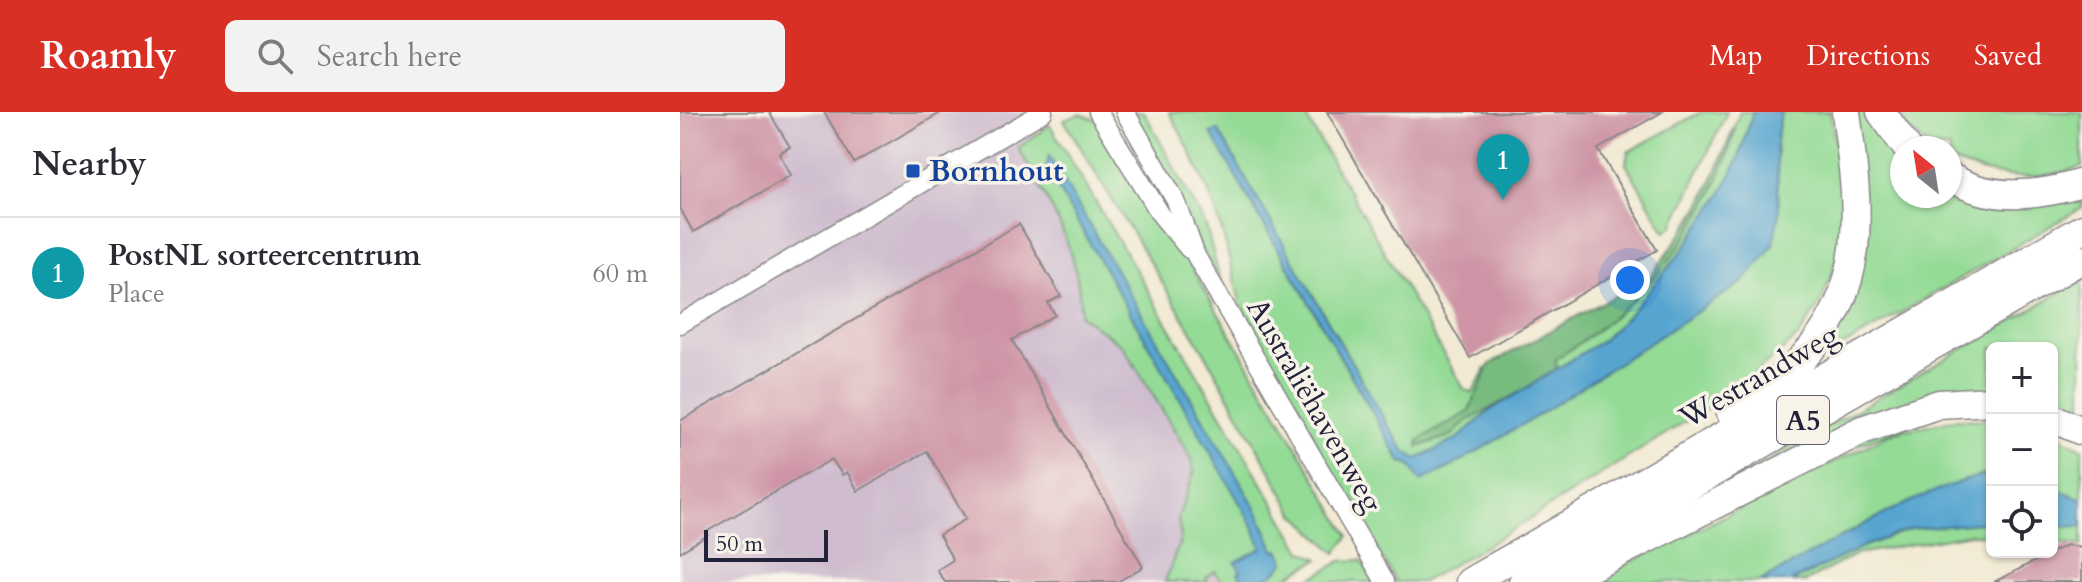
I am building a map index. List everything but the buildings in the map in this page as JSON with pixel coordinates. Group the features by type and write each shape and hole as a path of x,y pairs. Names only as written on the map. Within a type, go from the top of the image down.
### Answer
{"highway":[{"name":"A5","path":"1573,523 1779,380 1800,360 1828,324 1848,283 1856,248 1858,216 1846,112"},
{"path":"1881,112 1898,136"},
{"path":"1962,181 2007,195 2057,191 2082,183"},
{"name":"Westrandweg","path":"1480,576 2082,229"},
{"name":"Westrandweg","path":"1523,582 2082,259"},
{"name":"A5","path":"1561,582 1862,430 1901,414 1939,404 1986,401"},
{"path":"2058,421 2082,431"}],"street":[{"path":"680,324 1043,112"},
{"name":"Australiëhavenweg","path":"1098,112 1161,215 1196,256"},
{"name":"Australiëhavenweg","path":"1125,112 1176,201 1196,256 1385,582"}],"shaded area":[{"path":"680,112 1024,112 1295,582 680,582"}],"green space":[{"path":"1130,112 1144,112 1206,226 1223,291"},
{"path":"1169,112 1303,112 1464,389 1472,393 1485,369 1651,276 1679,240 1709,189 1740,112 1753,112 1738,160 1721,194 1683,250 1631,312 1603,340 1488,412 1459,438 1417,459 1404,450 1386,422 1218,130 1240,184 1401,462 1409,463 1421,481 1532,419 1743,282 1773,245 1779,213 1776,141 1781,112 1830,112 1843,189 1839,253 1822,300 1799,336 1731,393 1491,543 1422,582 1396,582 1248,326 1212,200"},
{"path":"1701,112 1727,112 1673,226 1665,231 1626,164 1628,152"},
{"path":"1852,112 1873,112 1890,136 1890,208 1962,208 1962,187 2082,190 2082,208 1788,378 1852,291"},
{"path":"1897,112 2082,112 2082,166 2032,177 1999,175 1962,166 1962,136 1916,136"},
{"path":"1081,114 1104,123 1127,158 1349,536 1336,553 1294,513 1203,350 1064,120"},
{"path":"1050,125 1302,551 1319,559 1277,582 1222,582 1215,571 1206,578 1208,582 1165,582 1181,538 1178,519 1194,472 1192,459 1123,346 1080,315 1079,292 1069,249 1051,207 1018,148"},
{"path":"1736,127 1709,199 1691,231 1644,288 1617,314 1556,359 1557,371 1464,423 1453,435 1418,447 1419,440 1468,412 1490,364 1651,276 1698,211"},
{"path":"2082,280 2082,422 2058,412 2058,342 1986,342 1986,396 1681,511"},
{"path":"1957,419 1986,420 1986,475 1959,482 1876,520 1759,582 1591,582 1895,432"},
{"path":"2058,435 2082,448 2082,499 2058,489"},
{"path":"1986,522 1986,535 1970,534 1856,554 1805,582 1791,582 1862,547 1910,529"},
{"path":"2082,526 2082,545 2058,543 2058,527"},
{"path":"1361,560 1374,582 1305,582 1341,561"}],"water":[{"path":"1753,112 1781,112 1776,141 1779,213 1773,245 1743,282 1532,419 1421,481 1409,464 1401,462 1211,133 1218,130 1386,422 1404,450 1417,459 1459,438 1488,412 1603,340 1631,312 1683,250 1721,194 1738,160"},
{"path":"1049,156 1258,512 1275,551 1279,550 1285,561 1271,575 1243,580 1238,573 1241,571 1235,562 1262,548 1252,524 1046,168"},
{"path":"1986,475 1986,523 1910,529 1862,547 1791,582 1759,582 1902,506"},
{"path":"2058,489 2082,499 2082,526 2058,527"}],"place":[{"name":"Bornhout","path":"913,171"},
{"name":"PostNL sorteercentrum","path":"1503,200"}]}
